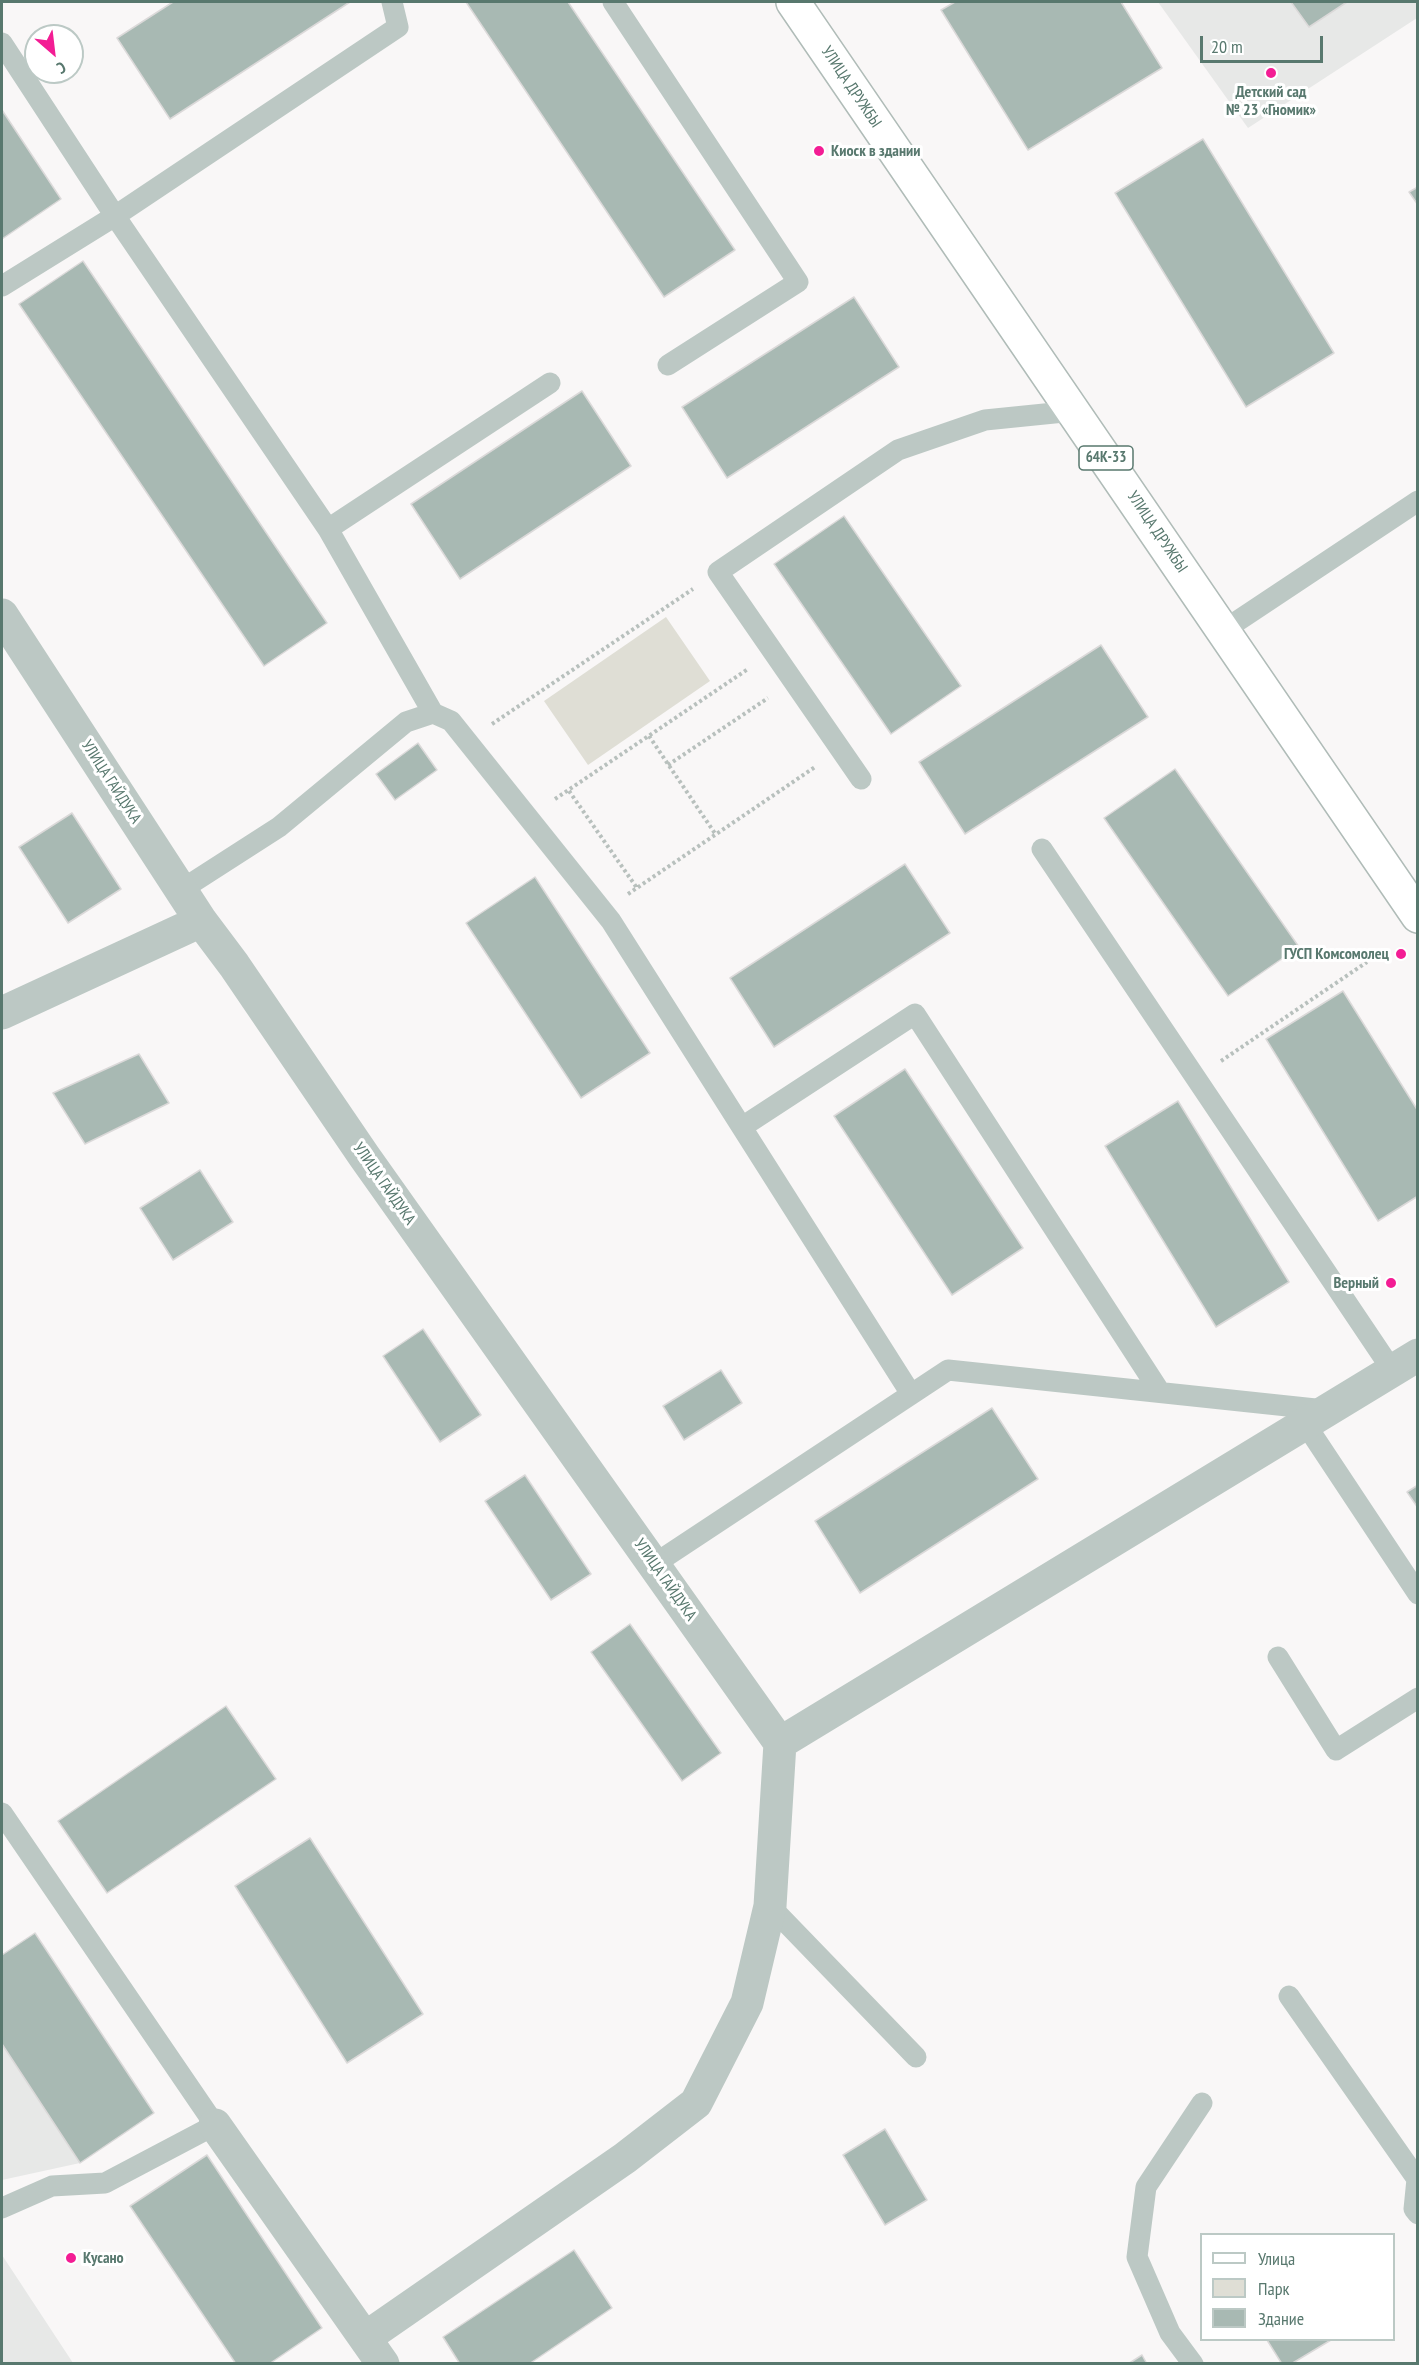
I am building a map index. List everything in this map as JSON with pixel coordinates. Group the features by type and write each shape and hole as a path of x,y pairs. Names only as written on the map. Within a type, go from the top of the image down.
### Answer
{"main road":[{"name":"УЛИЦА ДРУЖБЫ","path":"793,2 1418,916"}],"street":[{"name":"УЛИЦА ГАЙДУКА","path":"2,615 201,921 234,965 370,1165 780,1743"},
{"path":"2,1013 201,921"},
{"path":"215,2125 374,2351 696,2103 747,2003 770,1906 780,1743 1314,1416 1405,1363"}],"lane":[{"path":"2,286 115,216 398,27 392,2"},
{"path":"613,2 798,282 668,365"},
{"path":"2,43 115,216 328,529 433,713 451,721 604,911 911,1394"},
{"path":"328,529 550,383"},
{"path":"861,779 718,572 898,450 985,420 1074,411"},
{"path":"1224,630 1418,501"},
{"path":"181,890 279,827 406,722 433,713"},
{"path":"1042,849 1195,1078 1405,1363"},
{"path":"742,1127 915,1014 1161,1392"},
{"path":"653,1565 948,1370 1161,1392 1314,1416 1418,1594"},
{"path":"1278,1657 1335,1750 1418,1698"},
{"path":"2,1813 215,2125 105,2183 52,2186 2,2208"},
{"path":"770,1906 916,2057"},
{"path":"1289,1996 1417,2179 1414,2209 1418,2214"},
{"path":"1193,2364 1170,2333 1137,2258 1146,2187 1202,2103"}],"path":[{"path":"467,741 718,572"},
{"path":"528,817 774,652"},
{"path":"668,765 793,681"},
{"path":"649,736 716,835"},
{"path":"604,911 841,750"},
{"path":"569,790 637,888"},
{"path":"1195,1078 1367,962"}],"shaded area":[{"name":"Детский сад № 23 «Гномик»","path":"1158,2 1417,2 1417,18 1248,128"},
{"path":"2,2044 80,2163 2,2180"},
{"path":"2,2255 73,2363 2,2363"}],"green space":[{"path":"666,617 710,681 588,765 544,701"}],"building":[{"path":"173,2 350,2 170,119 117,38"},
{"path":"466,2 568,2 735,250 664,297"},
{"path":"955,2 1121,2 1162,68 1028,150 941,10"},
{"path":"1291,2 1347,2 1309,27"},
{"path":"2,110 61,199 2,239"},
{"path":"1203,139 1334,353 1246,407 1115,193"},
{"path":"1418,187 1418,205 1409,192"},
{"path":"83,261 327,623 264,666 19,304"},
{"path":"854,297 899,367 727,478 682,407"},
{"path":"582,391 631,466 460,579 411,504"},
{"path":"844,516 961,686 891,734 774,564"},
{"path":"1101,645 1148,717 965,834 919,762"},
{"path":"418,743 437,770 395,800 376,774"},
{"path":"1175,769 1299,947 1228,996 1104,818"},
{"path":"72,813 121,889 68,923 19,847"},
{"path":"905,864 950,933 774,1047 730,978"},
{"path":"535,877 650,1053 581,1098 466,923"},
{"path":"1343,991 1418,1111 1418,1196 1378,1221 1266,1039"},
{"path":"139,1054 169,1103 85,1144 53,1093"},
{"path":"905,1069 1023,1248 952,1295 834,1116"},
{"path":"1178,1101 1289,1282 1216,1327 1105,1146"},
{"path":"200,1170 233,1222 173,1260 140,1208"},
{"path":"423,1329 481,1415 440,1442 383,1356"},
{"path":"721,1370 742,1403 684,1440 663,1406"},
{"path":"992,1408 1038,1479 860,1593 815,1521"},
{"path":"525,1475 591,1574 551,1600 485,1501"},
{"path":"1418,1485 1418,1508 1407,1492"},
{"path":"630,1624 721,1753 682,1781 591,1652"},
{"path":"226,1706 276,1779 107,1893 58,1821"},
{"path":"310,1838 423,2014 347,2063 235,1886"},
{"path":"35,1933 154,2113 80,2163 2,2044 2,1955"},
{"path":"885,2129 927,2200 885,2225 843,2155"},
{"path":"207,2155 322,2328 269,2364 236,2364 130,2206"},
{"path":"574,2250 612,2308 529,2364 460,2364 443,2337"},
{"path":"1268,2341 1329,2341 1291,2364 1282,2364"},
{"path":"1142,2355 1147,2364 1128,2364"}],"place":[{"name":"Детский сад № 23 «Гномик»","path":"1271,73"},
{"name":"Киоск в здании","path":"819,151"},
{"name":"ГУСП Комсомолец","path":"1401,954"},
{"name":"Верный","path":"1391,1283"},
{"name":"Кусано","path":"71,2258"}]}
